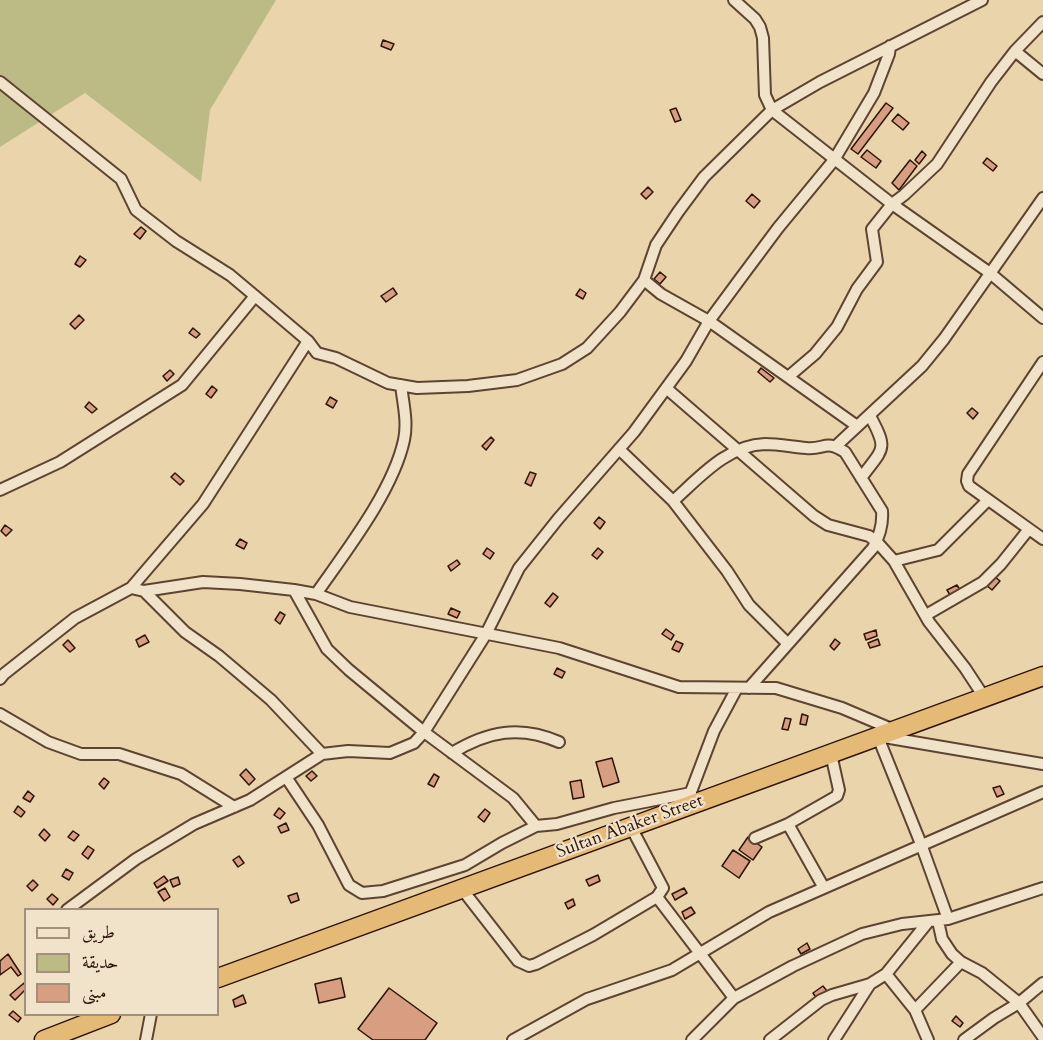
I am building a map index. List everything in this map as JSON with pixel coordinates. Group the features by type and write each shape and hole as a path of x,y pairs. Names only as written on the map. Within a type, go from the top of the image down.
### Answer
{"highway":[{"name":"Sultan Abaker Street","path":"219,978 631,827 688,800 831,754 1043,676"},
{"path":"50,1039 106,1016"}],"street":[{"path":"734,0 755,19 760,27 763,38 765,95 772,110 892,204 990,273 1043,318"},
{"path":"0,82 121,179 136,210 176,241 230,275 308,341 317,353 336,358 388,383 417,388 468,386 517,380 562,364 587,348 620,312 644,280 656,245 704,177 772,110 820,82 982,0"},
{"path":"788,377 815,354 837,327 857,289 877,262 872,229 892,204 937,164 991,82 1015,51 1043,22"},
{"path":"68,908 136,860 184,830 250,800 322,754 348,751 390,753 414,743 424,732 486,634 519,568 619,449 687,361 709,321 778,228 834,160 874,93 890,46"},
{"path":"1015,51 1043,74"},
{"path":"836,446 922,366 944,339 1043,198"},
{"path":"644,280 661,294 709,321 857,426"},
{"path":"0,490 60,462 182,385 255,296"},
{"path":"0,679 75,618 131,588 203,504 308,341"},
{"path":"1042,538 987,501 969,486 967,481 968,474 1043,362"},
{"path":"316,594 380,499 398,458 405,439 406,425 401,385"},
{"path":"666,388 814,516 828,525 869,536 877,542 894,561 926,615 984,697"},
{"path":"861,478 882,445 882,438 870,416"},
{"path":"673,501 723,457 738,451 764,444 810,449 828,444 845,452 882,511 877,542 869,554 749,688"},
{"path":"619,449 673,501 727,571 749,606 788,644"},
{"path":"894,561 938,549 987,501"},
{"path":"926,615 983,582 1029,529"},
{"path":"131,588 144,591 203,582 316,594 350,607 559,648 679,687 776,688 842,708 885,735 1043,764"},
{"path":"294,590 327,650 424,732 513,798 536,826"},
{"path":"144,591 185,632 219,656 271,700 322,754"},
{"path":"286,777 318,825 349,885 362,893 383,891 465,865 536,826 557,824 614,808 688,800 714,731 737,688"},
{"path":"0,714 48,742 81,754 120,754 181,774 234,807"},
{"path":"452,753 489,735 508,731 547,737 559,742"},
{"path":"885,735 921,844 945,946 962,962 982,973 1019,1003 1043,1037"},
{"path":"755,838 789,824 839,794 831,754"},
{"path":"513,1040 587,999 672,970 769,912 1043,792"},
{"path":"789,824 824,888"},
{"path":"462,889 518,961 529,966 593,935 657,897 663,888 631,827"},
{"path":"692,1040 734,998 802,961 861,934 902,924 938,921 1043,888"},
{"path":"657,897 734,998"},
{"path":"770,1040 821,1000 832,994 870,984 886,974 938,921"},
{"path":"915,1010 962,962"},
{"path":"886,974 915,1010 928,1040"},
{"path":"964,1040 1019,1003 1043,983"},
{"path":"834,1040 870,984"},
{"path":"146,1040 151,1016"}],"green space":[{"path":"0,0 276,0 210,110 201,182 85,93 0,147"}],"building":[{"path":"383,40 394,44 391,50 381,46"},
{"path":"886,103 893,108 858,154 851,149"},
{"path":"676,108 681,120 675,122 670,110"},
{"path":"898,114 909,123 903,130 892,121"},
{"path":"867,150 881,161 876,168 861,157"},
{"path":"922,151 926,155 919,164 915,160"},
{"path":"987,158 997,166 993,171 983,163"},
{"path":"910,160 917,166 899,190 892,183"},
{"path":"648,187 653,192 646,199 641,194"},
{"path":"752,194 760,201 754,208 746,201"},
{"path":"141,227 146,231 140,239 134,234"},
{"path":"80,256 86,260 80,267 75,264"},
{"path":"660,272 666,277 660,284 654,279"},
{"path":"393,288 397,294 386,302 381,296"},
{"path":"580,289 586,293 583,299 576,295"},
{"path":"79,315 84,320 75,329 70,324"},
{"path":"193,328 200,334 196,338 189,333"},
{"path":"761,368 774,378 770,382 758,372"},
{"path":"170,370 174,374 167,381 163,376"},
{"path":"212,386 217,390 211,398 206,394"},
{"path":"330,397 337,401 333,408 326,404"},
{"path":"89,402 97,409 92,413 85,407"},
{"path":"972,408 978,413 973,419 967,413"},
{"path":"491,437 494,440 486,450 482,446"},
{"path":"530,472 536,474 531,486 525,483"},
{"path":"175,473 184,481 180,485 171,477"},
{"path":"599,517 605,522 600,529 594,523"},
{"path":"5,525 12,530 6,536 1,531"},
{"path":"240,539 247,543 244,549 236,545"},
{"path":"487,548 494,553 490,559 483,554"},
{"path":"598,548 603,552 597,559 592,555"},
{"path":"457,560 460,564 451,571 448,566"},
{"path":"994,576 1000,581 992,590 986,585"},
{"path":"957,585 960,590 950,595 947,590"},
{"path":"553,593 558,597 550,607 545,603"},
{"path":"451,608 460,612 457,618 448,614"},
{"path":"280,612 285,615 280,624 275,620"},
{"path":"666,629 674,635 671,640 662,634"},
{"path":"876,630 877,636 866,640 864,634"},
{"path":"145,635 149,642 139,647 136,640"},
{"path":"835,639 840,643 834,650 830,646"},
{"path":"878,639 880,645 870,648 868,643"},
{"path":"68,640 75,648 70,652 63,645"},
{"path":"676,641 683,644 679,652 672,649"},
{"path":"557,668 565,672 562,678 554,674"},
{"path":"802,714 808,716 806,725 800,724"},
{"path":"785,718 791,719 788,730 782,729"},
{"path":"612,758 619,782 603,787 596,762"},
{"path":"246,769 255,779 249,785 240,775"},
{"path":"312,771 317,776 311,781 306,776"},
{"path":"434,774 439,777 434,787 428,784"},
{"path":"104,778 109,782 104,789 99,784"},
{"path":"581,780 584,797 573,799 570,782"},
{"path":"1000,786 1004,794 997,797 993,788"},
{"path":"28,791 34,796 30,802 23,798"},
{"path":"18,806 25,812 21,817 14,812"},
{"path":"279,808 285,813 280,819 274,815"},
{"path":"485,809 490,813 484,822 478,817"},
{"path":"286,823 289,830 281,833 278,827"},
{"path":"44,829 50,835 45,841 39,835"},
{"path":"73,831 79,835 74,841 68,837"},
{"path":"748,837 762,847 753,860 739,850"},
{"path":"88,846 94,850 88,859 82,854"},
{"path":"733,850 750,861 739,878 722,866"},
{"path":"239,856 244,863 238,867 233,860"},
{"path":"66,869 73,873 69,880 62,876"},
{"path":"598,875 600,881 589,886 586,880"},
{"path":"164,876 168,881 157,888 154,883"},
{"path":"178,877 180,884 173,887 170,880"},
{"path":"33,880 38,885 32,891 27,886"},
{"path":"165,888 170,897 164,901 158,892"},
{"path":"684,888 687,893 675,900 672,894"},
{"path":"297,893 299,900 291,903 288,896"},
{"path":"52,894 58,899 53,905 47,899"},
{"path":"573,899 575,905 568,909 565,903"},
{"path":"691,907 695,913 685,919 682,912"},
{"path":"807,943 810,949 801,954 798,949"},
{"path":"8,954 21,974 18,976 11,967 0,975 0,961"},
{"path":"341,978 345,997 319,1003 315,984"},
{"path":"24,983 24,991 15,1000 10,995"},
{"path":"823,986 827,991 817,999 813,993"},
{"path":"389,988 437,1023 425,1040 373,1040 358,1029"},
{"path":"243,995 246,1003 235,1007 233,1000"},
{"path":"13,1011 21,1018 18,1022 9,1015"},
{"path":"956,1016 963,1023 960,1027 952,1021"}]}
